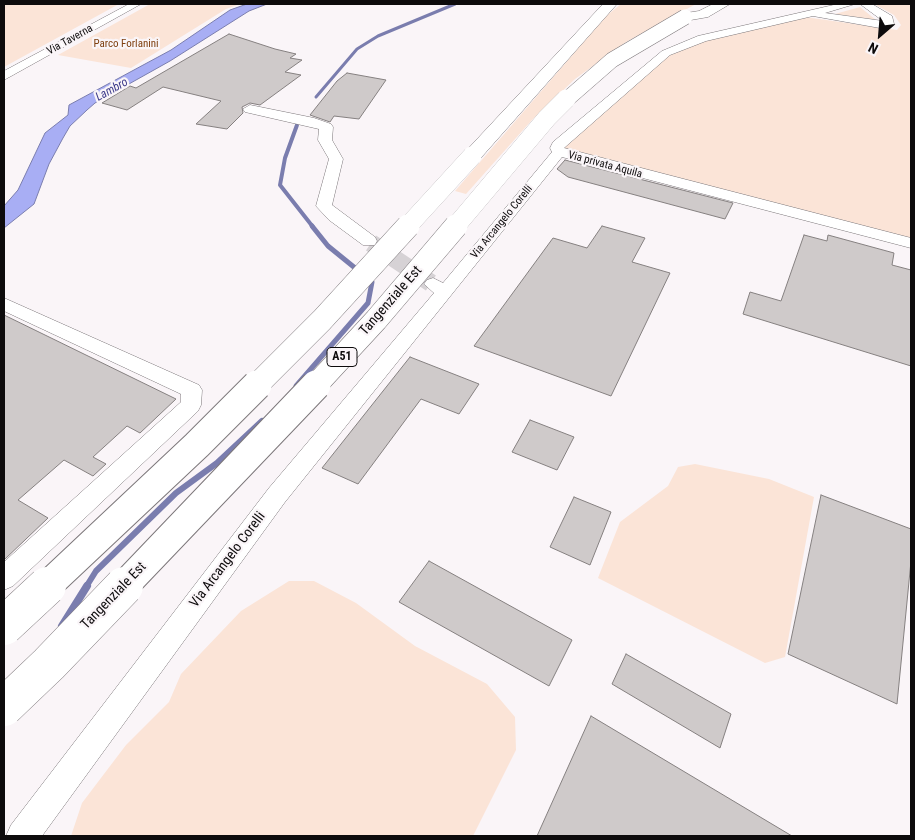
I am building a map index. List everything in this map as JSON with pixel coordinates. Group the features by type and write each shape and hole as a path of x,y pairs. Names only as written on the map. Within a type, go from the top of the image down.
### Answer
{"highway":[{"path":"562,47 610,4"},
{"name":"Tangenziale Est","path":"4,707 49,664 376,320 546,118 612,60 711,4"},
{"path":"685,17 703,14 723,4"},
{"path":"4,626 190,452 322,320 472,156 562,47 589,6"}],"street":[{"name":"Via Taverna","path":"4,76 136,4"},
{"name":"Via privata Aquila","path":"850,4 702,38 666,53 556,148 559,152 911,243"},
{"name":"Via privata Aquila","path":"808,14 880,25 889,24 888,18 865,4"},
{"path":"250,109 314,122 326,127 325,140 336,161 324,206 329,212 369,241"},
{"name":"Via Arcangelo Corelli","path":"22,836 277,494 439,288 559,152"},
{"path":"4,304 192,390 191,405 4,578"}],"green space":[{"path":"4,4 119,4 4,67"},
{"name":"Parco Forlanini","path":"150,4 240,4 226,9 131,68 58,55"},
{"path":"621,4 696,4 626,42 575,79 532,120 466,194 455,191 606,16"},
{"path":"874,4 911,4 911,240 575,154 563,148 662,59 692,45 716,37 805,17 897,30 901,25 894,15"},
{"path":"860,7 876,20 835,14"},
{"path":"695,464 769,479 814,497 785,657 765,663 598,578 620,522 668,486 678,467"},
{"path":"289,581 314,581 356,603 415,646 487,684 515,717 516,750 473,836 71,836 82,803 126,745 169,702 181,674 241,611"}],"water":[{"name":"Lambro","path":"247,4 267,4 249,11 170,61 95,103 87,110 70,126 63,138 49,164 34,204 4,228 4,206 18,190 45,133 68,115 69,105 171,50 230,10"}],"building":[{"path":"229,34 296,54 290,58 302,60 285,72 301,75 260,105 250,103 242,107 243,113 227,129 196,124 221,101 163,87 127,110 102,103 130,86 136,88"},
{"path":"347,73 386,80 359,119 334,116 330,122 310,115 337,81"},
{"path":"565,160 733,203 725,219 568,177 557,169"},
{"path":"602,226 645,238 632,262 670,273 611,396 474,346 553,238 587,248"},
{"path":"804,235 827,241 828,235 894,253 892,265 911,270 911,366 743,314 750,292 781,301"},
{"path":"4,315 176,399 140,433 127,426 93,457 106,464 93,476 64,460 18,500 48,518 4,560"},
{"path":"410,357 479,384 459,414 421,399 358,484 322,468"},
{"path":"530,420 574,437 557,470 512,452"},
{"path":"821,495 911,529 911,561 897,704 788,654"},
{"path":"574,497 611,512 590,565 550,547"},
{"path":"429,561 572,640 549,686 399,602"},
{"path":"626,654 731,714 720,748 612,684"},
{"path":"591,716 792,836 537,836"}],"waterway":[{"path":"316,97 357,49 378,36 455,4"},
{"path":"297,125 285,158 280,185 313,227"},
{"path":"312,226 328,246 360,272"},
{"path":"296,386 368,303 372,282 367,277"},
{"path":"86,587 96,571 176,493 217,463 262,421"},
{"path":"62,626 87,586"}],"tunnel":[{"path":"371,243 431,283"}]}
